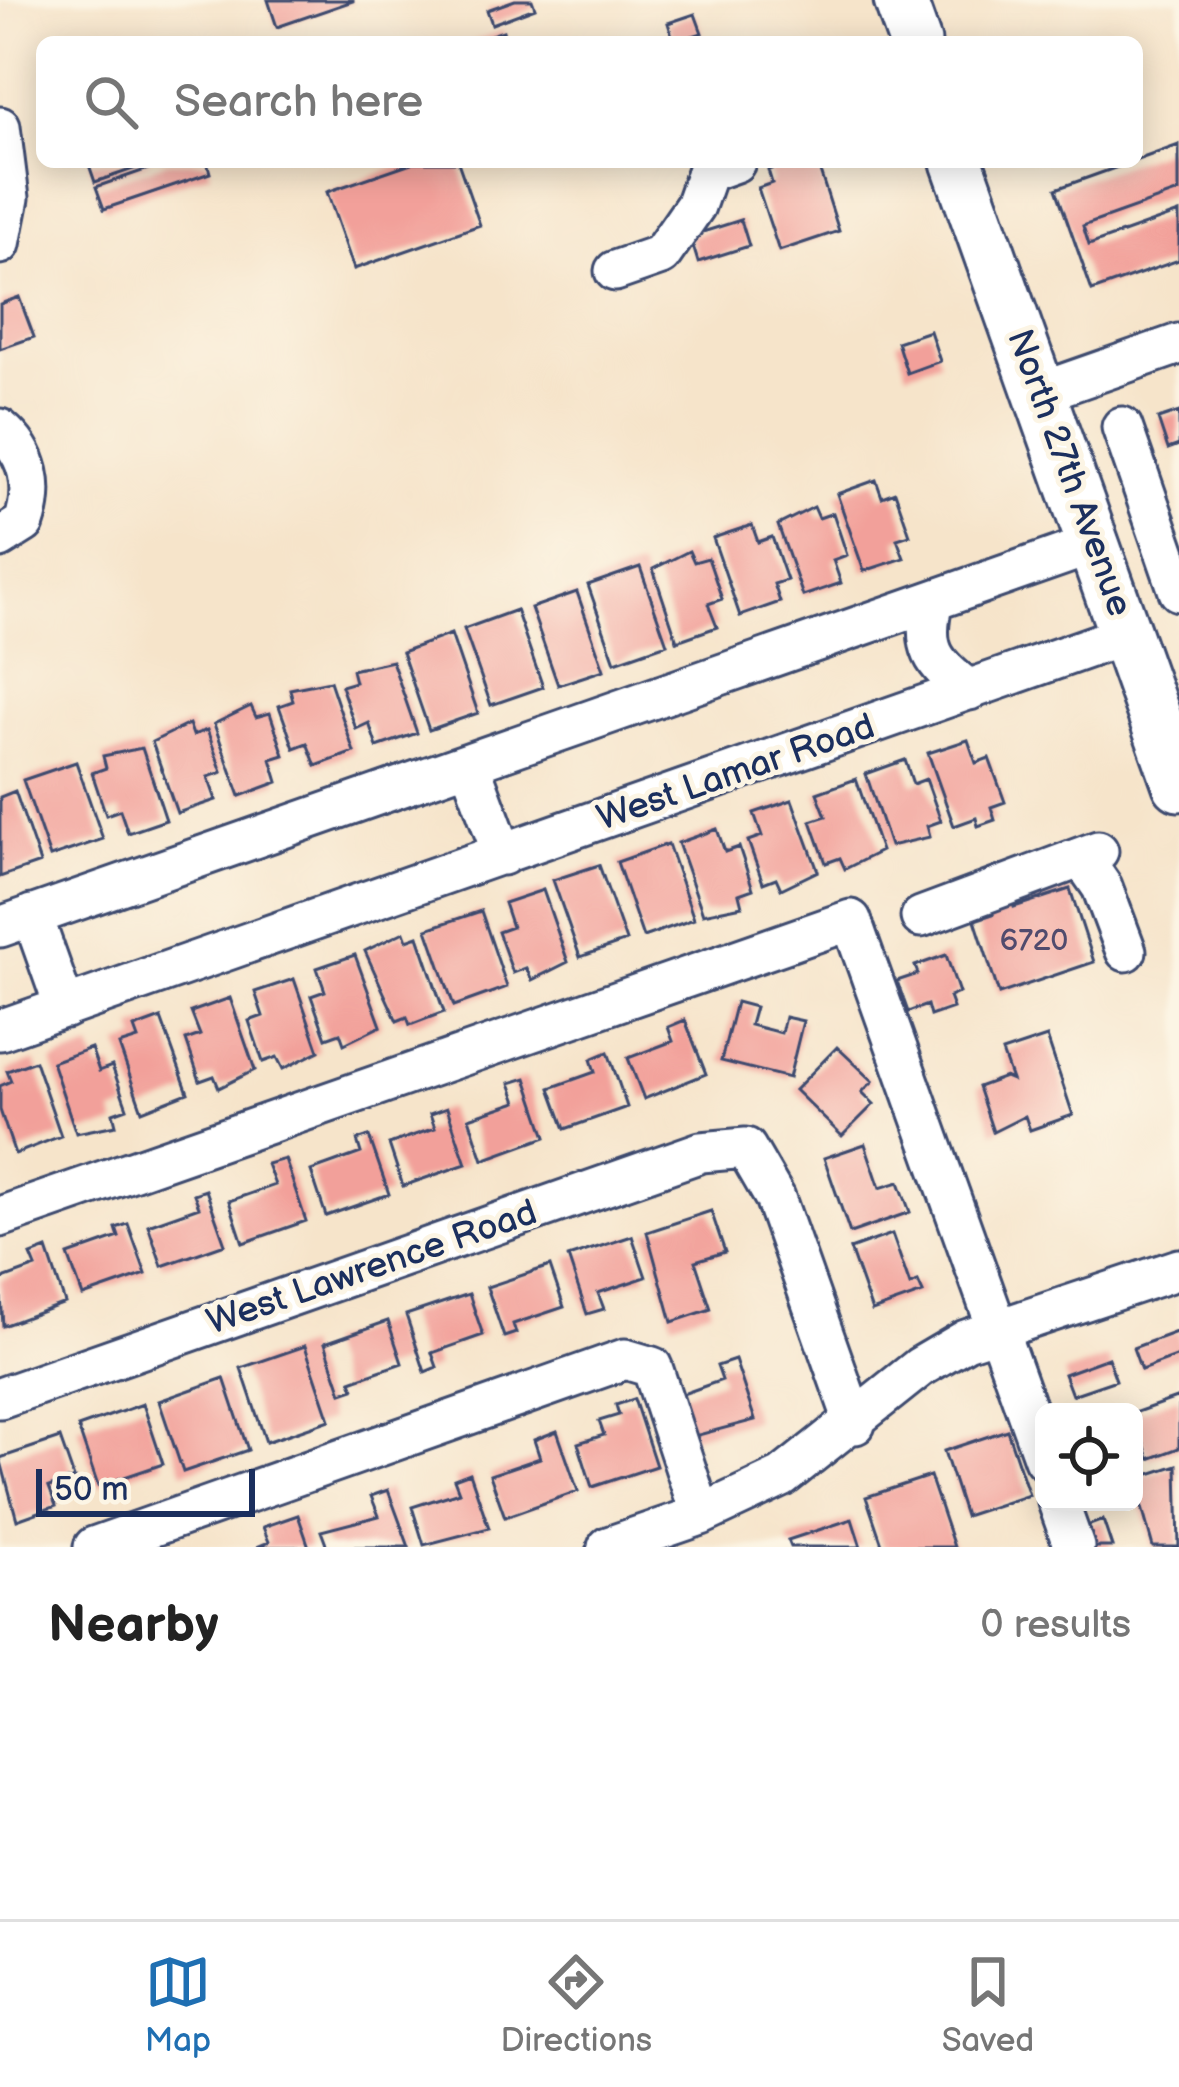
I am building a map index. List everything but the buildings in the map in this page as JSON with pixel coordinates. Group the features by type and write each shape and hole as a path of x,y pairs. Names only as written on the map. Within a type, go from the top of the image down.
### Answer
{"main road":[{"path":"900,0 913,36"},
{"name":"North 27th Avenue","path":"959,168 1100,552 1179,785"}],"street":[{"path":"0,127 9,198 0,244"},
{"path":"615,271 661,255 695,206 706,172 717,168"},
{"path":"1042,392 1179,344"},
{"name":"North 27th Avenue","path":"1121,428 1170,536 1179,590"},
{"path":"0,429 14,440 28,469 32,500 24,524 0,538"},
{"path":"65,1008 16,921 932,602 1170,536"},
{"path":"932,602 925,633 928,652 939,668 970,690"},
{"name":"West Lamar Road","path":"0,1030 1127,634"},
{"path":"469,763 503,855"},
{"path":"921,916 1090,855 1126,951"},
{"path":"0,1216 851,920 1035,1433"},
{"name":"West Lawrence Road","path":"0,1398 701,1152 746,1148 775,1198 855,1424"},
{"path":"608,1547 701,1515 782,1477 855,1424 920,1367 966,1340 1179,1269"},
{"path":"94,1547 626,1359 652,1367 701,1515"},
{"path":"1061,1511 1074,1547"}]}
